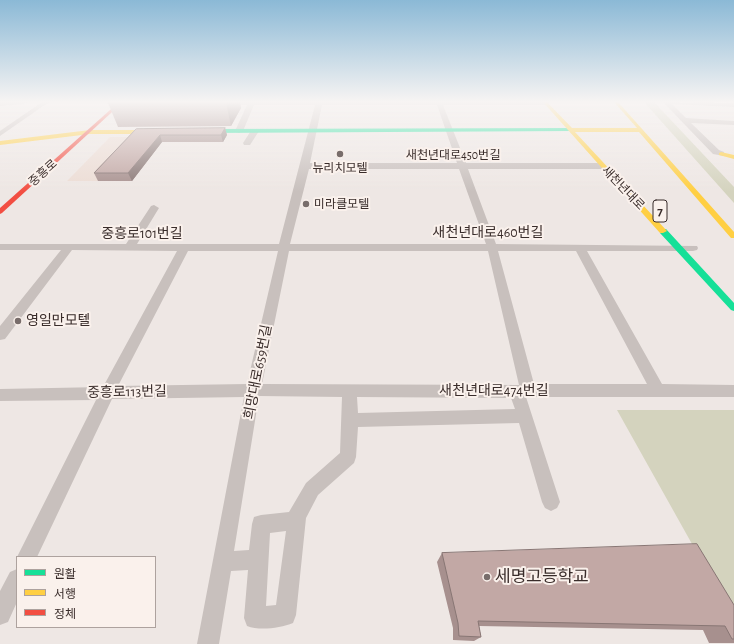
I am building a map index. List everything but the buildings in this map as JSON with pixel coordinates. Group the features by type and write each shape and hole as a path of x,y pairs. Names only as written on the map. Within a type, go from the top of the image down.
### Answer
{"main road":[{"path":"0,143 85,132"},
{"name":"중흥로","path":"0,202 85,132"},
{"name":"중흥로","path":"0,212 85,132"},
{"name":"새천년대로","path":"573,132 602,166 681,243 734,308"},
{"path":"588,132 597,141"},
{"path":"643,132 734,236"},
{"path":"721,154 734,157"}],"street":[{"path":"247,143 254,132"},
{"name":"희망대로659번길","path":"208,644 253,390 284,247 305,166 312,132"},
{"path":"451,132 492,247 522,391 525,416 550,502"},
{"path":"696,132 716,152 721,154"},
{"name":"새천년대로450번길","path":"305,166 602,166"},
{"path":"129,248 154,208"},
{"name":"새천년대로460번길","path":"284,247 579,247 681,243 696,250"},
{"name":"중흥로101번길","path":"0,247 284,247"},
{"path":"579,247 658,391"},
{"path":"0,335 69,248"},
{"path":"27,556 107,393 184,248"},
{"name":"새천년대로474번길","path":"253,390 734,391"},
{"name":"중흥로113번길","path":"0,395 253,390"},
{"path":"296,521 261,524 255,618 285,615 297,516 312,489 348,457 350,391"},
{"path":"350,420 525,416"},
{"path":"223,561 259,560"},
{"path":"0,614 16,581"}],"green space":[{"path":"671,132 682,132 734,187 734,203"},
{"path":"617,410 734,410 734,619"}],"shaded area":[{"path":"110,137 137,137 98,181 67,181"}],"traffic: fast":[{"path":"663,231 734,308"}],"traffic: slow":[{"path":"0,143 90,132"},
{"path":"572,132 663,231"},
{"path":"642,132 734,236"},
{"path":"721,154 734,157"}],"traffic: jam":[{"path":"0,212 88,132"}],"place":[{"name":"뉴리치모텔","path":"340,154"},
{"name":"미라클모텔","path":"306,204"},
{"name":"영일만모텔","path":"18,321"},
{"name":"세명고등학교","path":"487,577"}]}
